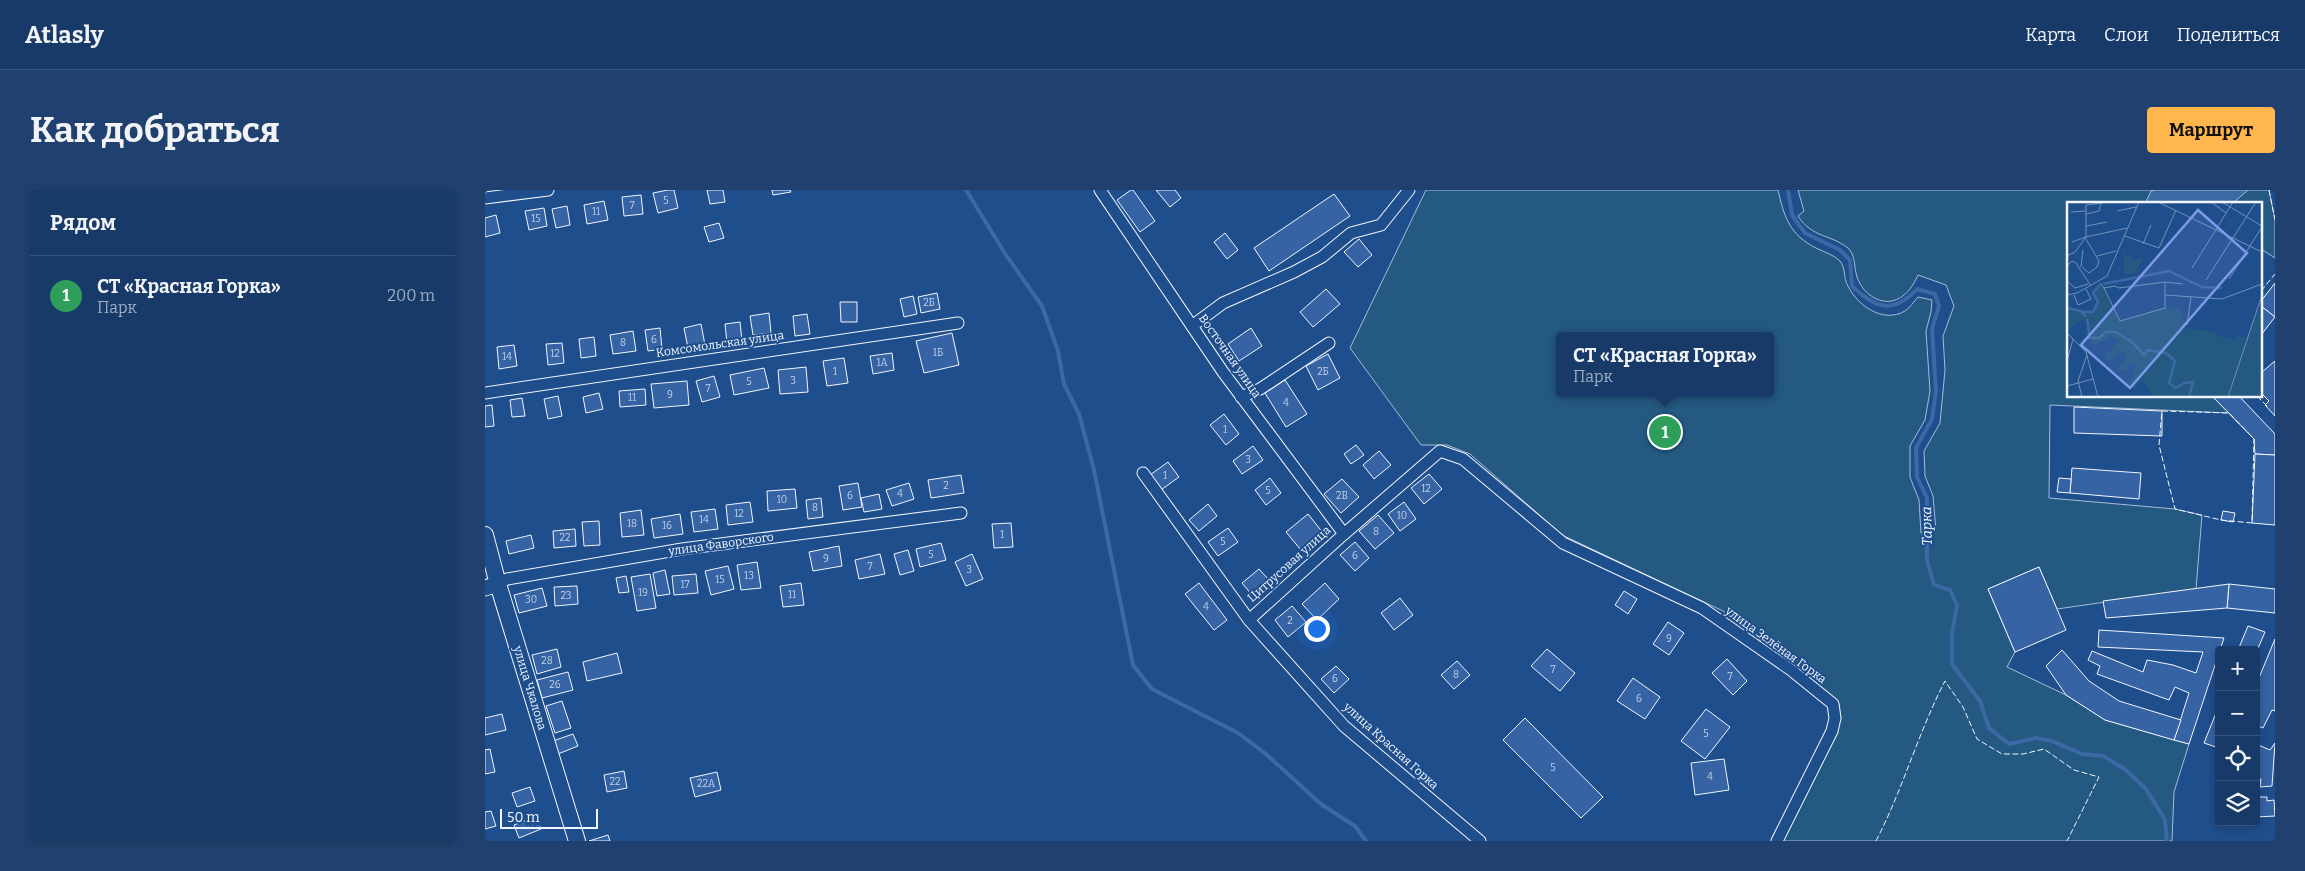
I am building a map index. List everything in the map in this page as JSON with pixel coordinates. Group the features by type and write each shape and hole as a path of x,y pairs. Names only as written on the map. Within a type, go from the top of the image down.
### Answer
{"main road":[{"name":"улица Чкалова","path":"485,535 491,586 577,841"}],"street":[{"path":"485,198 548,190"},
{"name":"Восточная улица","path":"1100,190 1241,397 1343,534"},
{"path":"1192,326 1223,304 1294,272 1321,257 1351,233 1381,226 1409,190"},
{"name":"Комсомольская улица","path":"485,393 959,323"},
{"path":"1241,397 1260,389 1329,343"},
{"name":"Цитрусовая улица","path":"1143,473 1249,620 1343,534 1440,451 1463,459 1563,543 1702,608"},
{"name":"улица Фаворского","path":"491,586 507,579 682,549 961,513"},
{"name":"улица Зелёная Горка","path":"1702,608 1791,670 1833,704 1835,718 1831,731 1777,841"},
{"name":"улица Красная Горка","path":"1249,620 1345,726 1480,841"}],"shaded area":[{"path":"1426,190 1778,190 1786,217 1794,231 1807,243 1840,261 1848,286 1864,306 1880,314 1888,315 1905,311 1918,297 1932,300 1926,331 1930,391 1925,420 1910,446 1910,477 1919,500 1921,533 1936,531 1933,496 1925,476 1924,451 1940,423 1945,370 1943,336 1954,306 1946,285 1918,275 1911,288 1901,298 1886,301 1874,298 1861,285 1856,273 1853,257 1848,248 1815,232 1803,223 1798,216 1804,211 1798,190 2269,190 2275,220 2275,258 2263,250 2263,202 2067,202 2067,398 2214,398 2229,413 2050,405 2049,498 2175,509 2202,515 2196,589 2057,609 2039,567 1988,589 2015,652 2007,667 2066,695 2105,720 2189,744 2174,792 2172,841 1783,841 1835,734 1841,718 1838,701 1723,611 1562,535 1470,454 1447,445 1421,445 1350,348"},
{"path":"2248,190 2234,202 2146,202 2151,191"}],"building":[{"path":"674,190 678,208 658,213 653,193"},
{"path":"707,190 723,190 725,202 710,204"},
{"path":"772,190 790,190 791,192 773,195"},
{"path":"1133,190 1155,221 1140,232 1117,200"},
{"path":"1156,190 1175,190 1181,198 1170,207"},
{"path":"1334,194 1350,216 1269,271 1254,248"},
{"path":"641,195 643,214 624,216 622,197"},
{"path":"604,201 608,220 587,224 584,205"},
{"path":"567,206 570,225 556,228 552,209"},
{"path":"544,208 547,226 529,230 525,211"},
{"path":"496,215 500,233 485,237 485,218"},
{"path":"719,223 724,238 709,242 704,227"},
{"path":"1225,233 1238,250 1227,259 1214,242"},
{"path":"1359,239 1372,255 1358,267 1344,252"},
{"path":"2275,283 2275,317 2263,308 2263,298"},
{"path":"1326,289 1340,304 1313,327 1300,312"},
{"path":"937,293 940,309 921,313 918,297"},
{"path":"913,296 917,314 904,317 900,299"},
{"path":"840,302 857,302 857,322 841,322"},
{"path":"2263,308 2275,317 2263,332"},
{"path":"769,313 771,333 753,335 750,316"},
{"path":"807,314 810,334 795,336 793,316"},
{"path":"740,322 742,341 727,343 725,324"},
{"path":"701,324 705,345 688,348 684,328"},
{"path":"660,328 662,349 648,351 645,330"},
{"path":"1251,328 1262,346 1239,361 1228,344"},
{"path":"633,331 636,351 613,354 610,335"},
{"path":"952,333 959,365 924,373 916,341"},
{"path":"594,337 596,356 581,358 579,339"},
{"path":"562,343 564,363 548,365 546,344"},
{"path":"514,345 517,366 499,369 497,347"},
{"path":"892,353 894,370 873,374 870,356"},
{"path":"1328,354 1340,378 1318,390 1306,366"},
{"path":"844,358 848,383 827,386 823,361"},
{"path":"2275,361 2275,416 2265,405 2269,401 2263,395 2263,371"},
{"path":"806,367 808,392 780,394 778,370"},
{"path":"764,368 769,388 734,395 730,375"},
{"path":"714,376 720,397 702,402 696,381"},
{"path":"1285,380 1307,414 1286,427 1265,393"},
{"path":"687,381 689,405 654,408 651,384"},
{"path":"645,389 646,405 620,407 619,391"},
{"path":"599,393 603,409 586,413 583,397"},
{"path":"558,396 562,416 548,419 544,399"},
{"path":"522,398 525,416 512,417 510,400"},
{"path":"2214,398 2241,398 2275,434 2275,455 2255,454 2254,439"},
{"path":"492,405 494,426 485,427 485,406"},
{"path":"2074,407 2162,411 2162,436 2074,433"},
{"path":"1224,414 1239,434 1226,445 1210,425"},
{"path":"1356,445 1364,455 1351,464 1344,454"},
{"path":"1253,446 1263,460 1242,474 1233,461"},
{"path":"1379,451 1391,465 1374,479 1363,465"},
{"path":"2255,454 2275,455 2275,525 2252,523"},
{"path":"1168,462 1179,477 1161,490 1150,475"},
{"path":"2072,468 2141,473 2139,499 2070,493"},
{"path":"1429,474 1442,489 1424,504 1411,488"},
{"path":"961,475 964,493 931,498 928,480"},
{"path":"1270,478 1281,493 1266,505 1255,490"},
{"path":"2059,478 2071,479 2070,493 2057,492"},
{"path":"1342,479 1359,497 1341,513 1324,494"},
{"path":"858,483 862,507 843,510 839,486"},
{"path":"909,483 914,499 892,506 886,490"},
{"path":"795,489 797,508 768,511 767,491"},
{"path":"879,494 882,509 864,512 861,498"},
{"path":"821,498 823,517 808,519 806,500"},
{"path":"750,502 753,522 728,525 726,505"},
{"path":"1404,502 1416,519 1400,531 1388,514"},
{"path":"1208,504 1217,516 1199,531 1189,520"},
{"path":"715,509 718,529 694,532 691,512"},
{"path":"641,510 644,535 622,537 620,513"},
{"path":"2223,511 2235,513 2233,522 2221,520"},
{"path":"680,514 683,534 654,538 651,519"},
{"path":"1308,514 1323,533 1301,550 1286,532"},
{"path":"1378,515 1394,533 1375,549 1359,531"},
{"path":"599,521 600,545 584,546 582,522"},
{"path":"1011,523 1013,547 994,548 992,524"},
{"path":"1228,528 1238,542 1218,556 1208,542"},
{"path":"575,529 576,546 554,548 553,531"},
{"path":"531,535 534,548 509,554 506,541"},
{"path":"1355,542 1369,558 1355,571 1340,555"},
{"path":"941,543 946,560 920,567 916,549"},
{"path":"839,546 842,566 813,571 809,552"},
{"path":"908,550 914,571 900,575 894,554"},
{"path":"880,554 885,574 859,579 855,560"},
{"path":"972,554 983,579 966,586 955,562"},
{"path":"757,562 761,588 741,590 737,565"},
{"path":"728,566 734,589 711,595 705,571"},
{"path":"2039,567 2066,630 2015,652 1988,589"},
{"path":"1259,569 1269,580 1252,595 1242,583"},
{"path":"665,570 670,594 657,596 653,573"},
{"path":"650,574 656,608 637,611 631,577"},
{"path":"696,574 698,593 674,595 672,576"},
{"path":"626,576 629,592 619,593 616,578"},
{"path":"801,583 804,605 783,607 780,586"},
{"path":"1199,583 1227,620 1214,630 1185,594"},
{"path":"1325,583 1339,599 1317,620 1302,604"},
{"path":"2229,584 2275,589 2275,613 2227,608"},
{"path":"2229,584 2227,608 2106,618 2103,601"},
{"path":"577,586 578,604 555,606 554,587"},
{"path":"542,588 547,606 519,613 514,595"},
{"path":"1624,591 1637,599 1628,614 1615,605"},
{"path":"1400,598 1413,615 1394,630 1381,613"},
{"path":"1292,606 1306,622 1288,637 1275,620"},
{"path":"1668,622 1684,633 1669,655 1653,644"},
{"path":"2248,626 2265,632 2259,646 2240,646"},
{"path":"2099,630 2224,638 2221,646 2215,646 2215,665 2189,744 2174,740 2189,693 2175,687 2169,700 2097,674 2100,666 2088,660 2092,651 2143,672 2147,660 2173,665 2196,673 2203,652 2098,647"},
{"path":"2275,639 2275,711 2272,710 2263,728 2260,727 2260,675"},
{"path":"557,649 561,667 537,674 532,655"},
{"path":"1547,649 1575,673 1560,691 1531,666"},
{"path":"2062,650 2089,681 2119,701 2181,720 2174,740 2105,720 2066,695 2046,666"},
{"path":"617,653 622,673 587,681 583,662"},
{"path":"1727,659 1747,681 1733,695 1712,673"},
{"path":"1457,661 1470,675 1454,689 1441,675"},
{"path":"1336,666 1349,679 1334,693 1321,679"},
{"path":"568,672 573,690 542,698 537,680"},
{"path":"1633,678 1660,697 1645,719 1617,701"},
{"path":"562,701 571,728 555,733 546,706"},
{"path":"1706,709 1730,727 1705,759 1681,741"},
{"path":"502,714 506,730 485,735 485,718"},
{"path":"2215,716 2215,747 2204,743"},
{"path":"1525,718 1603,797 1581,818 1503,740"},
{"path":"573,734 578,746 558,754 553,741"},
{"path":"2275,743 2272,786 2260,787 2260,746 2270,750"},
{"path":"490,749 495,772 485,774 485,750"},
{"path":"1724,759 1729,790 1695,795 1691,763"},
{"path":"624,771 627,788 607,792 604,775"},
{"path":"717,772 721,790 695,797 690,778"},
{"path":"530,787 535,801 517,807 512,793"},
{"path":"2260,797 2267,797 2267,801 2274,800 2275,816 2260,817"},
{"path":"491,811 496,826 485,829 485,812"},
{"path":"536,816 541,829 519,838 514,825"},
{"path":"608,835 610,841 589,841"}],"waterway":[{"path":"966,190 1006,255 1042,306 1058,351 1064,384 1079,414 1094,470 1133,665 1152,689 1238,733 1266,754 1322,805 1355,826 1366,841"},
{"name":"Тарка","path":"1788,190 1792,215 1805,233 1840,250 1850,260 1852,286 1860,294 1884,306 1900,303 1917,289 1935,294 1939,306 1932,329 1936,391 1932,419 1916,448 1917,477 1927,498 1927,560 1934,585 1950,590 1957,605 1952,633 1952,664 1980,701 1989,728 2009,744 2036,738 2052,741 2082,754 2103,756 2126,770 2146,789 2165,820 2167,841"}],"fence":[{"path":"2269,190 2275,220"},
{"path":"2263,289 2275,274"},
{"path":"2259,398 2267,406"},
{"path":"2162,411 2229,413 2254,439 2252,523 2221,520 2175,509 2159,445 2162,411"},
{"path":"1876,841 1945,681 1963,707 1977,739 2002,754 2023,754 2044,749 2074,770 2099,777 2067,841"}],"place":[{"name":"СТ «Красная Горка»","path":"1665,432"}]}
